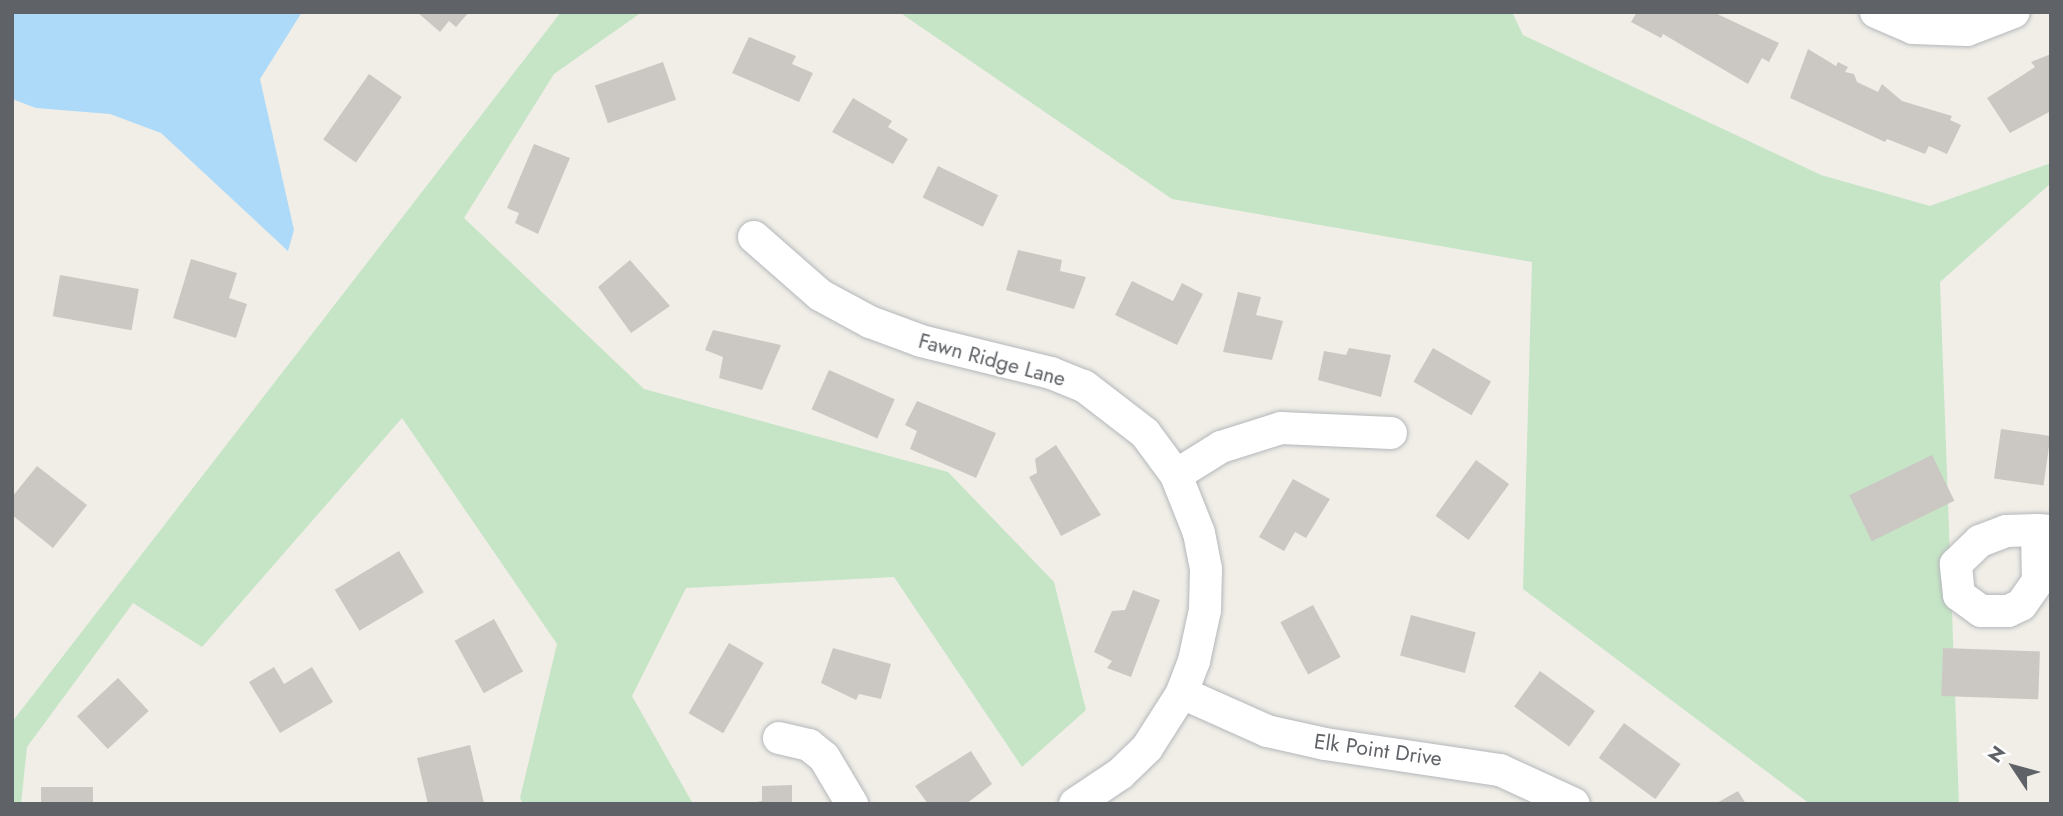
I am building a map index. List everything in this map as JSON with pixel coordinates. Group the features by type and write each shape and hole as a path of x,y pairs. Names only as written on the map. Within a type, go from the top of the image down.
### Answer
{"street":[{"path":"1876,12 1913,28 1967,30 2014,12"},
{"name":"Fawn Ridge Lane","path":"754,237 820,295 870,322 920,341 1051,373 1084,386 1145,433 1176,475 1199,533 1206,569 1205,610 1182,693 1147,748 1120,774 1075,804"},
{"path":"1176,475 1221,447 1281,428 1391,433"},
{"name":"Elk Point Drive","path":"1182,693 1267,731 1325,744 1500,771 1574,804"},
{"path":"779,738 809,746 824,757 852,804"}],"green space":[{"path":"561,12 642,12 554,74 464,218 644,389 948,472 1054,582 1086,710 1022,767 894,577 686,588 632,696 693,804 523,804 520,798 557,644 402,418 202,647 133,603 27,747 21,804 12,804 12,722"},
{"path":"899,12 1512,12 1523,35 1821,175 1930,206 2051,163 2051,183 1940,282 1959,804 1810,804 1523,589 1532,262 1172,199"}],"water":[{"path":"12,12 302,12 260,79 294,230 288,251 161,133 110,114 36,108 12,99"}],"building":[{"path":"417,12 469,12 456,27 449,21 440,32"},
{"path":"1637,12 1713,12 1779,43 1769,62 1762,58 1748,84 1663,34 1661,38 1631,22"},
{"path":"749,37 796,56 792,64 813,73 799,102 732,73"},
{"path":"1808,49 1836,66 1838,62 1848,67 1845,72 1854,74 1857,82 1878,92 1882,84 1902,101 1952,116 1950,120 1961,125 1947,154 1929,146 1925,154 1887,139 1885,142 1790,98"},
{"path":"2051,54 2051,111 2010,133 1987,98 2035,67 2031,62"},
{"path":"663,62 676,100 608,123 595,85"},
{"path":"369,74 402,97 356,162 323,140"},
{"path":"853,98 892,121 888,127 908,139 893,164 832,132"},
{"path":"534,144 570,158 538,234 515,223 519,213 507,208"},
{"path":"938,166 998,195 983,227 923,197"},
{"path":"1018,250 1062,260 1060,271 1086,277 1074,309 1006,290"},
{"path":"191,259 237,273 229,298 247,304 236,338 173,318"},
{"path":"630,260 670,306 631,333 598,287"},
{"path":"60,275 139,289 131,330 53,316"},
{"path":"1132,281 1173,301 1182,283 1203,294 1177,345 1115,315"},
{"path":"1238,292 1261,297 1256,315 1283,321 1272,360 1223,352"},
{"path":"713,330 781,345 762,390 719,378 723,357 705,350"},
{"path":"1349,348 1391,355 1381,397 1318,380 1324,351 1346,355"},
{"path":"1433,348 1491,381 1472,415 1414,382"},
{"path":"829,370 895,399 877,439 812,409"},
{"path":"917,401 996,433 976,478 910,449 917,431 905,425"},
{"path":"2001,429 2051,436 2044,485 1994,479"},
{"path":"1056,445 1101,515 1061,536 1029,477 1037,473 1035,459"},
{"path":"1932,455 1954,501 1872,541 1849,495"},
{"path":"1476,460 1509,484 1469,540 1435,516"},
{"path":"37,466 87,505 53,548 12,515 12,497"},
{"path":"1293,479 1330,499 1306,538 1295,532 1284,551 1259,537"},
{"path":"399,551 424,592 359,631 335,590"},
{"path":"1133,590 1160,600 1131,677 1107,668 1112,661 1094,652 1112,611 1125,610"},
{"path":"1313,605 1341,657 1308,674 1280,622"},
{"path":"1411,615 1476,632 1465,673 1400,656"},
{"path":"494,619 523,671 484,693 455,641"},
{"path":"729,643 764,663 723,733 688,713"},
{"path":"833,648 891,664 881,699 859,694 856,700 821,683"},
{"path":"1943,648 2040,651 2038,699 1941,696"},
{"path":"274,667 284,684 312,667 333,702 280,733 249,682"},
{"path":"1540,671 1595,711 1569,747 1514,707"},
{"path":"118,678 149,711 108,749 77,716"},
{"path":"1624,723 1681,764 1655,799 1599,758"},
{"path":"470,745 484,803 428,804 417,758"},
{"path":"971,751 992,784 966,804 928,804 915,786"},
{"path":"792,785 792,804 746,804 762,801 762,786"},
{"path":"41,787 93,787 93,804 41,804"},
{"path":"1738,791 1746,804 1715,804"}]}
